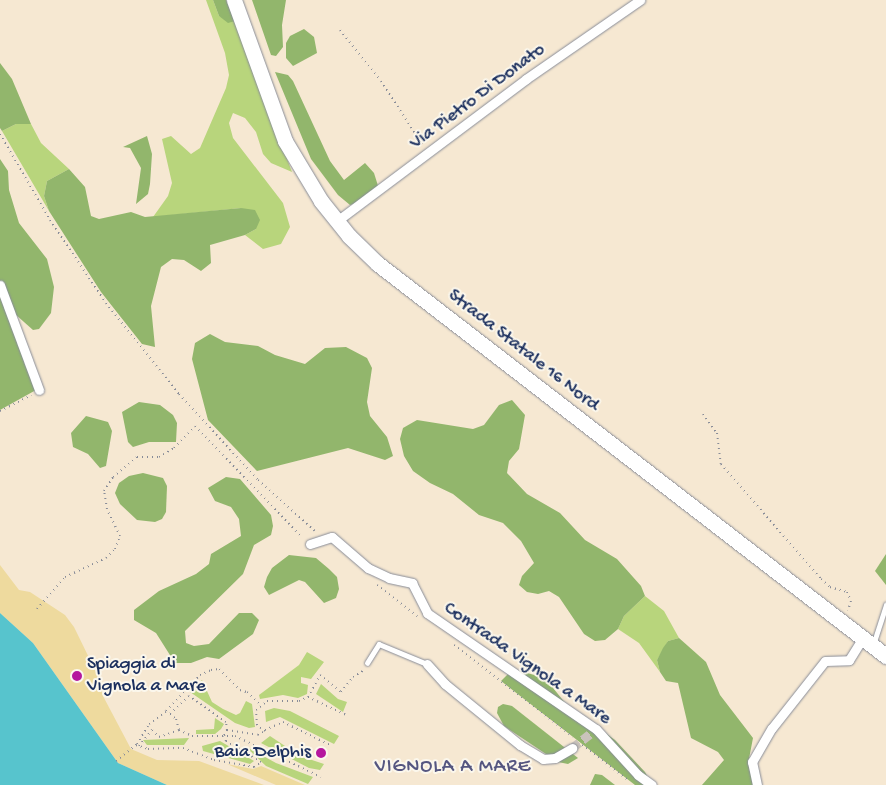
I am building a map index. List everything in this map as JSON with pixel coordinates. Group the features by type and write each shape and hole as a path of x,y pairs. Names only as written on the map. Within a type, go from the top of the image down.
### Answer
{"main road":[{"name":"Strada Statale 16 Nord","path":"234,0 285,141 321,201 337,221 378,264 886,656"}],"street":[{"name":"Via Pietro Di Donato","path":"337,221 534,74 640,0"},
{"path":"0,284 39,390"},
{"name":"Contrada Vignola a Mare","path":"324,540 332,538 368,568 389,578 412,583 427,613 596,729 638,775 652,785"},
{"path":"310,544 324,540"},
{"path":"757,785 752,762 772,728 825,661 849,660 868,642"},
{"path":"427,664 445,684 520,745 543,759 555,758 572,748"}],"lane":[{"path":"868,642 886,605"},
{"path":"368,664 379,644 427,664"}],"path":[{"path":"340,30 381,82 429,154"},
{"path":"0,134 50,220 106,303 179,394 258,480 324,540"},
{"path":"0,411 39,390"},
{"path":"703,414 717,433 719,459 732,478 826,584 847,592 850,607 842,622"},
{"path":"37,609 65,577 106,558 115,549 120,536 107,509 104,491 113,477 137,457 159,457 174,448 195,426 310,544"},
{"path":"373,581 418,617"},
{"path":"448,640 633,785"},
{"path":"265,731 255,718 261,705 277,699 300,701 308,697 320,675 341,692 353,677 368,664"},
{"path":"138,745 150,724 166,711 200,675 211,670 219,668 240,690 247,692 261,705"},
{"path":"179,730 176,719 170,714 189,696 226,722 228,730"},
{"path":"308,697 346,715"},
{"path":"228,730 258,735 283,722 330,745"},
{"path":"116,761 138,745 152,730 159,738 179,730 197,738 224,735 243,740 321,777"},
{"path":"224,735 228,730"},
{"path":"138,745 148,749 183,748 214,760 254,767 261,762 226,741 224,735"}],"green space":[{"path":"206,0 213,0 219,16 235,21 292,172 271,163 263,154 256,132 245,118 233,113 229,123 233,138 283,203 290,227 281,244 263,249 245,235 256,229 241,208 153,217 168,196 172,183 162,139 171,136 191,154 200,148 226,88 229,75 225,53"},
{"path":"213,0 226,0 235,21 228,23 219,16"},
{"path":"252,0 286,0 282,25 283,47 276,56 271,55"},
{"path":"304,29 314,37 317,53 293,66 286,58 286,43 290,36"},
{"path":"0,63 12,79 31,124 16,124 2,131 0,128"},
{"path":"275,72 288,75 293,81 330,161 344,180 365,163 374,173 379,189 357,203 350,205 338,195 311,159"},
{"path":"16,124 31,124 41,143 69,169 47,181 44,196 49,211 2,131"},
{"path":"147,136 152,154 150,184 148,194 136,204 141,168 130,148 123,147"},
{"path":"0,159 8,171 9,190 19,223 47,259 54,287 51,313 39,329 33,330 15,314 8,317 36,390 0,410"},
{"path":"69,169 85,187 91,216 99,219 131,212 145,217 241,208 255,210 260,220 256,229 245,235 210,245 211,263 201,271 184,260 172,259 161,267 151,306 155,347 142,344 101,292 49,211 44,196 47,181"},
{"path":"210,334 225,342 258,346 275,355 305,364 325,348 346,347 367,358 372,368 367,402 370,416 387,437 393,456 385,460 348,448 257,471 208,420 192,359 195,343"},
{"path":"512,400 525,415 519,449 509,461 507,473 527,494 560,513 585,540 617,559 641,586 645,596 624,616 618,629 605,640 595,641 584,634 559,597 549,591 538,594 527,592 519,585 522,576 534,563 521,541 503,523 479,515 453,494 430,483 413,471 404,456 400,439 403,428 417,420 473,429 484,425 499,405"},
{"path":"139,402 160,405 173,415 177,423 176,442 149,442 133,447 128,442 122,412"},
{"path":"86,416 108,422 112,431 106,466 100,468 88,454 73,447 71,433"},
{"path":"143,473 163,478 167,486 166,512 162,519 155,522 137,520 120,504 115,493 119,483 129,476"},
{"path":"226,477 240,479 271,515 273,526 271,535 254,545 243,574 185,631 186,643 194,646 209,644 239,613 252,613 259,620 253,634 219,659 207,657 191,663 175,663 156,633 134,620 134,610 159,591 196,574 209,564 211,554 241,536 239,519 231,507 215,501 208,488"},
{"path":"886,554 886,585 875,571"},
{"path":"289,555 316,558 329,569 337,577 339,589 336,598 324,603 305,582 299,580 269,595 264,587 267,577 272,568"},
{"path":"645,596 664,611 679,638 668,641 657,660 660,672 639,643 618,629 624,616"},
{"path":"679,638 706,662 720,695 753,738 748,764 754,785 702,785 724,760 718,752 691,738 678,683 666,681 660,672 657,660 663,648 668,641"},
{"path":"307,652 324,662 311,679 301,677 301,683 308,685 307,694 298,698 283,695 260,699 259,695 299,665"},
{"path":"513,669 545,678 566,704 615,740 645,772 652,785 635,785 501,681"},
{"path":"202,680 212,702 223,709 236,715 240,713 246,701 252,704 255,727 249,728 235,723 190,692"},
{"path":"321,684 338,699 347,702 343,712 316,694"},
{"path":"503,704 512,706 578,758 568,764 558,762 504,726 497,713 498,707"},
{"path":"274,708 290,711 339,736 334,744 280,717 266,722 265,711"},
{"path":"215,718 224,724 221,729 215,734 196,734 196,730 214,729"},
{"path":"270,736 300,756 324,764 320,770 309,768 261,743"},
{"path":"189,738 184,745 147,745 143,740"},
{"path":"220,741 254,761 250,764 203,751 202,746"},
{"path":"245,746 276,763 313,777 308,784 266,766"},
{"path":"595,774 602,775 615,785 590,785"}],"sand":[{"name":"Spiaggia di Vignola a Mare","path":"0,565 19,590 30,592 65,615 74,627 96,672 103,696 131,749 157,760 199,761 264,785 167,785 118,763 33,643 0,613"},
{"path":"227,764 253,769 261,766 305,785 276,785"}],"water":[{"path":"0,613 33,643 118,763 167,785 0,785"}],"tunnel":[{"path":"572,748 596,729"}],"place":[{"name":"Spiaggia di Vignola a Mare","path":"77,676"},
{"name":"Baia Delphis","path":"321,753"}],"district":[{"name":"VIGNOLA A MARE","path":"453,767"}]}
